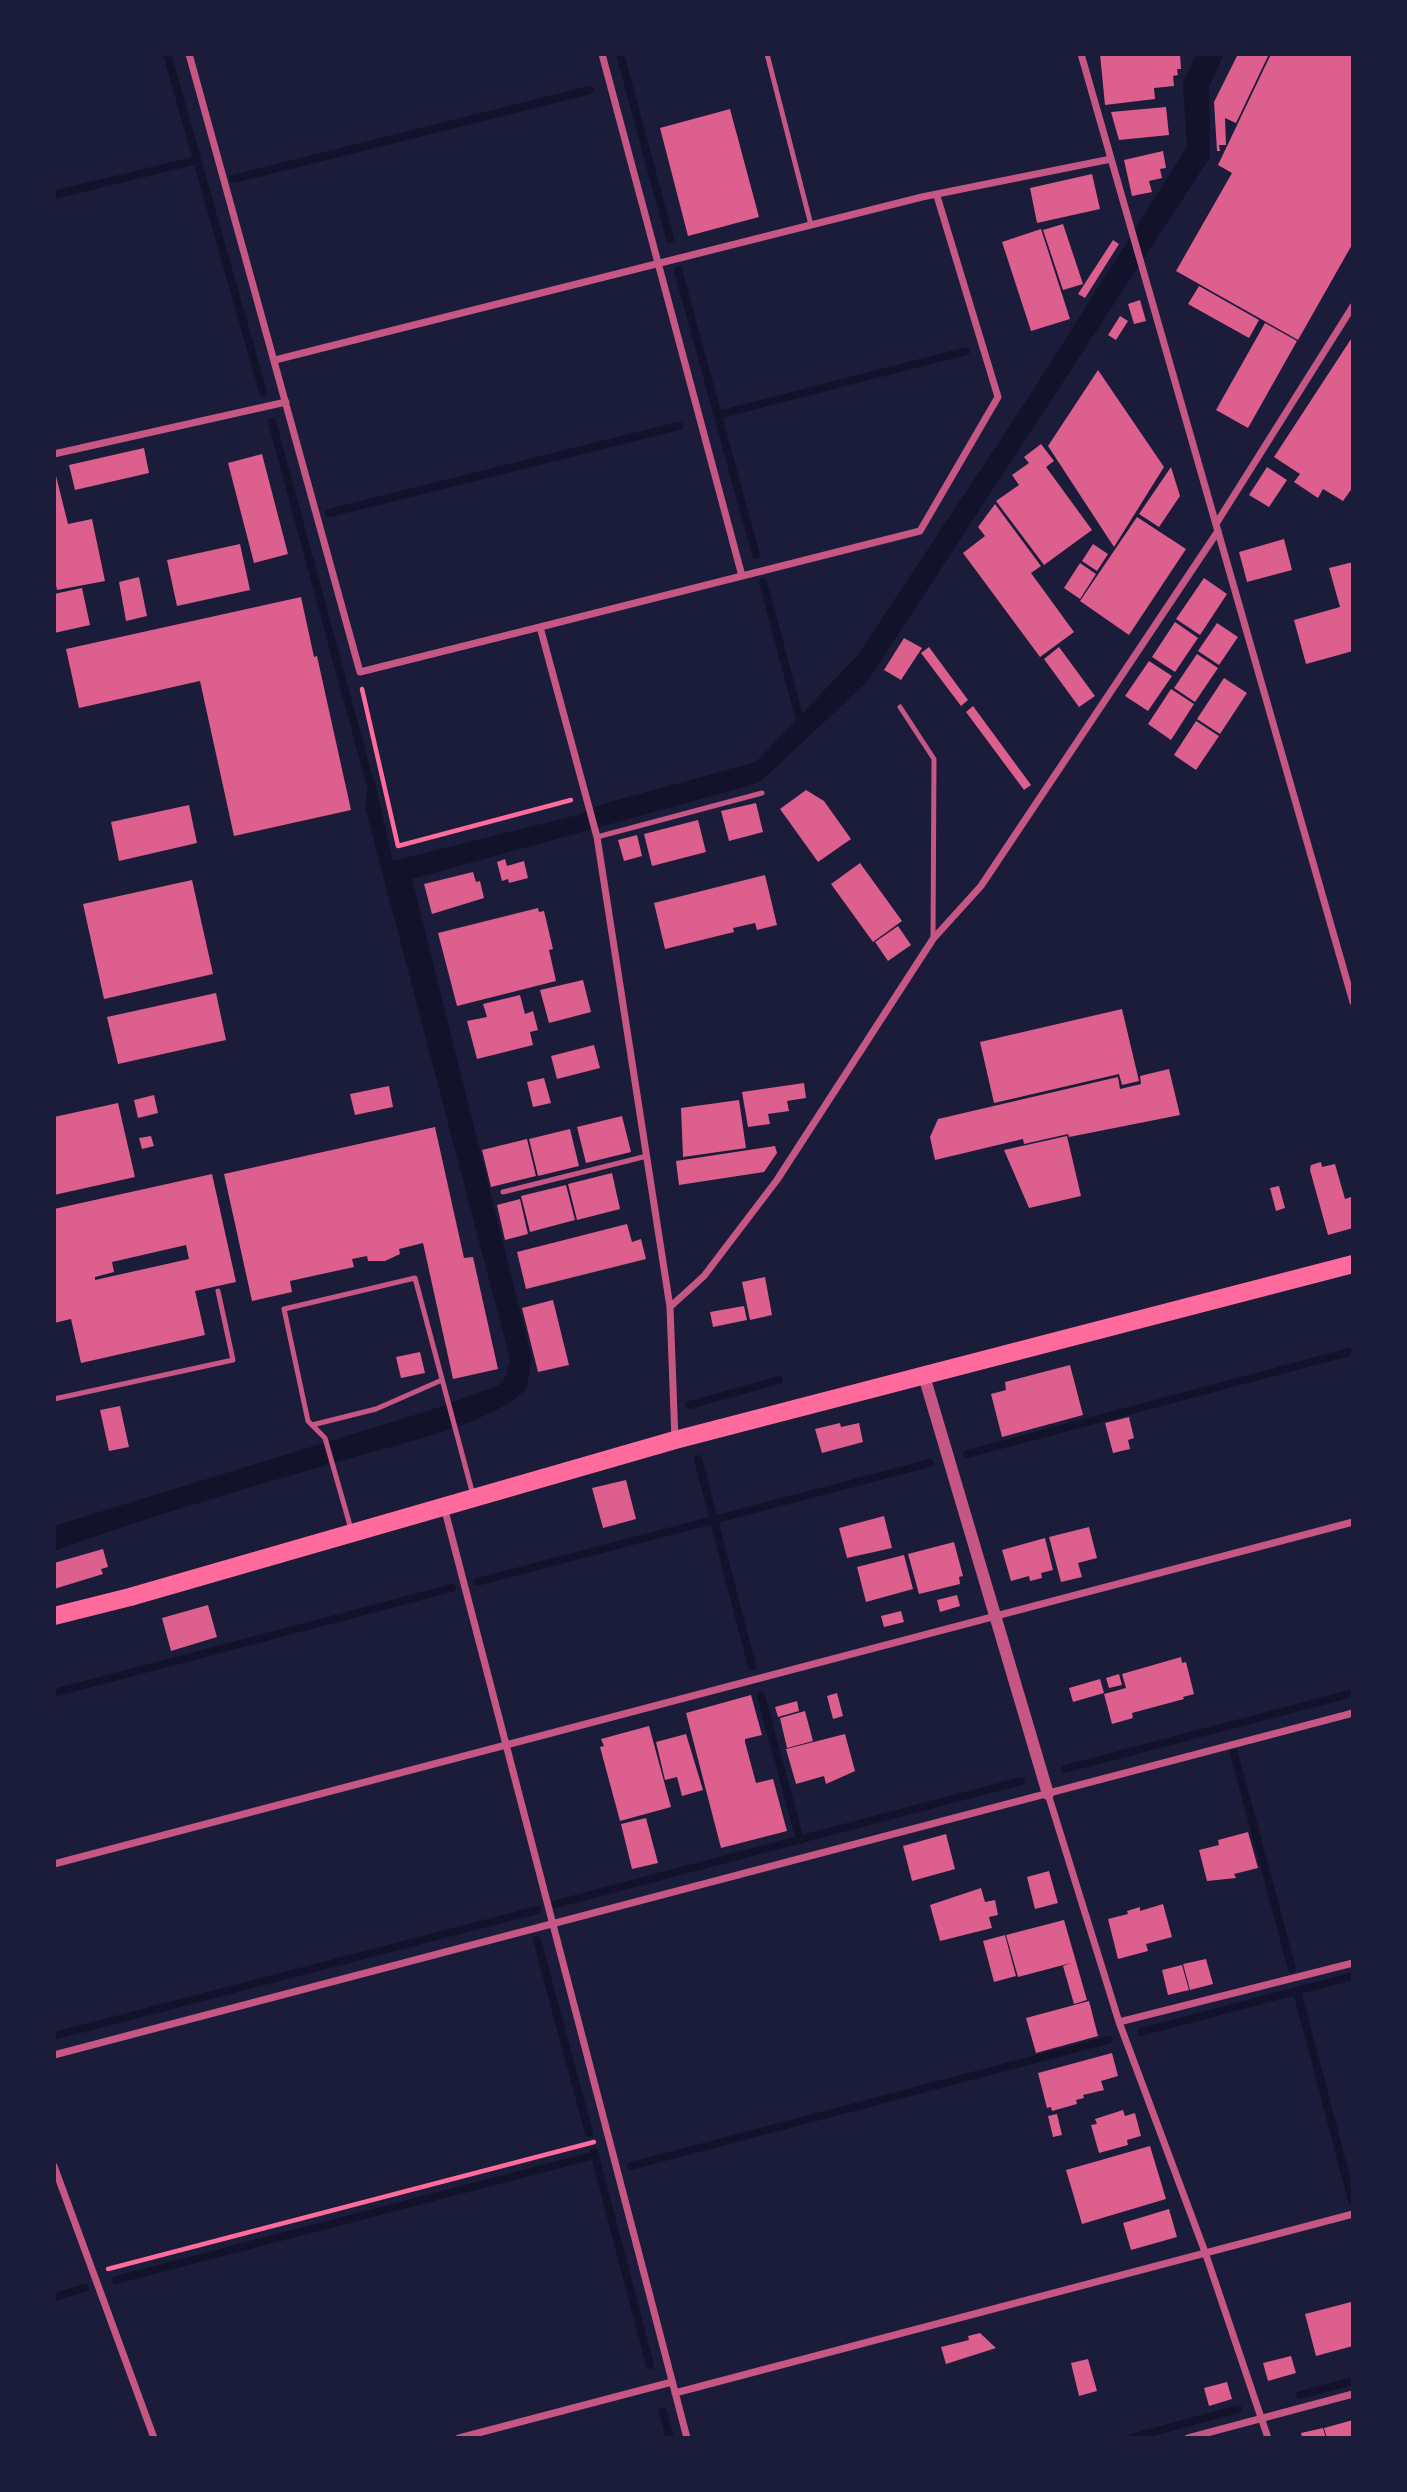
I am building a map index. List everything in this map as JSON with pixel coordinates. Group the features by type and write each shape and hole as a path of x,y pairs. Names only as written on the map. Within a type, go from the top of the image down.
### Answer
{"main road":[{"path":"54,1616 675,1440 1353,1264"}],"street":[{"path":"189,54 360,672 920,531 998,397 937,196"},
{"path":"601,54 742,576"},
{"path":"1081,54 1353,1002"},
{"path":"275,360 922,197 1111,159"},
{"path":"670,1307 704,1276 777,1180 933,939 981,886 1217,527 1353,306"},
{"path":"54,454 286,402"},
{"path":"540,627 597,835 670,1307 675,1440"},
{"path":"924,1376 1119,2022 1205,2252 1268,2438"},
{"path":"444,1507 687,2438"},
{"path":"54,1864 1353,1522"},
{"path":"54,2055 1353,1713"},
{"path":"1119,2022 1353,1963"},
{"path":"54,2165 154,2438"},
{"path":"675,2393 1353,2214"},
{"path":"459,2438 673,2382"},
{"path":"1188,2438 1353,2394"}],"lane":[{"path":"767,54 810,225"},
{"path":"900,707 934,759 933,939"},
{"path":"597,835 762,793"},
{"path":"503,1192 647,1156"},
{"path":"352,1533 325,1438 308,1421 284,1309 415,1278 474,1498"},
{"path":"54,1399 233,1360 218,1291"},
{"path":"312,1425 376,1409 442,1380"}],"path":[{"path":"360,672 398,846 587,800"},
{"path":"94,2273 609,2138"}],"shaded area":[{"path":"1196,54 1224,54 1209,87 1210,157 867,682 762,780 751,785 412,879 532,1359 526,1389 490,1413 440,1432 198,1503 54,1551 54,1526 431,1410 497,1386 505,1378 510,1359 365,807 369,780 374,779 393,861 578,815 603,804 756,762 857,656 1032,392 1187,147 1183,84"}],"building":[{"path":"1100,54 1180,54 1181,69 1177,69 1178,75 1173,76 1174,86 1154,88 1155,99 1105,105"},
{"path":"1238,54 1269,54 1236,123 1225,118 1226,145 1219,145 1220,151 1217,151 1214,102"},
{"path":"1271,54 1353,54 1353,243 1298,340 1176,271 1232,173 1218,165"},
{"path":"1166,107 1169,135 1119,140 1111,112"},
{"path":"730,109 759,217 688,236 660,128"},
{"path":"1163,151 1166,168 1160,169 1162,178 1149,181 1152,192 1132,196 1124,160"},
{"path":"1092,174 1100,209 1037,223 1030,188"},
{"path":"1063,224 1083,284 1063,290 1043,230"},
{"path":"1041,229 1070,319 1031,331 1002,242"},
{"path":"1113,240 1119,244 1085,298 1078,294"},
{"path":"1199,286 1259,320 1249,338 1188,304"},
{"path":"1140,300 1146,321 1134,324 1128,304"},
{"path":"1120,316 1128,321 1116,340 1108,335"},
{"path":"1265,323 1297,341 1248,428 1216,410"},
{"path":"1353,336 1353,487 1343,501 1323,489 1318,498 1294,482 1300,474 1274,457"},
{"path":"1098,370 1164,467 1114,547 1048,446"},
{"path":"1041,444 1054,461 1046,467 1092,530 1044,565 996,501 1019,485 1012,475 1029,463 1024,457"},
{"path":"144,448 149,473 75,490 69,465"},
{"path":"262,454 288,554 254,563 228,463"},
{"path":"1171,467 1180,496 1159,527 1139,514"},
{"path":"1267,467 1287,480 1269,507 1249,495"},
{"path":"54,468 68,524 92,519 105,581 57,590 54,576"},
{"path":"995,504 1041,566 1031,573 1074,632 1040,657 963,553 985,536 978,527"},
{"path":"1137,517 1186,549 1129,635 1080,601"},
{"path":"1284,539 1292,570 1247,582 1239,552"},
{"path":"240,544 250,590 177,606 167,560"},
{"path":"1093,544 1108,554 1097,571 1082,561"},
{"path":"1353,562 1353,651 1306,664 1294,620 1340,607 1329,568"},
{"path":"1080,563 1096,574 1080,599 1064,588"},
{"path":"139,577 147,616 126,621 119,582"},
{"path":"1204,578 1227,594 1200,635 1176,619"},
{"path":"82,588 90,625 54,633 54,594"},
{"path":"301,597 351,810 234,836 200,681 79,708 66,649"},
{"path":"1175,622 1198,638 1175,672 1152,657"},
{"path":"1217,623 1238,637 1219,665 1198,651"},
{"path":"904,638 922,648 901,680 884,670"},
{"path":"929,647 968,700 961,706 921,653"},
{"path":"1059,647 1095,696 1079,707 1044,659"},
{"path":"1197,654 1218,668 1195,702 1174,688"},
{"path":"1149,661 1172,676 1148,711 1125,696"},
{"path":"1224,678 1247,693 1220,734 1197,719"},
{"path":"1171,689 1194,704 1171,740 1148,724"},
{"path":"973,706 1031,785 1024,790 966,712"},
{"path":"1196,721 1219,736 1196,770 1174,755"},
{"path":"806,790 824,801 851,839 818,862 780,809"},
{"path":"756,803 763,832 729,841 721,811"},
{"path":"189,805 197,843 119,861 111,822"},
{"path":"698,820 706,852 652,866 644,834"},
{"path":"637,835 642,856 624,861 618,840"},
{"path":"505,859 507,866 524,861 528,878 509,883 508,879 502,881 497,862"},
{"path":"860,863 902,921 873,942 831,884"},
{"path":"473,872 476,882 480,881 484,898 432,914 424,884"},
{"path":"765,875 777,925 757,930 755,923 733,928 734,932 665,949 654,903"},
{"path":"192,880 213,974 104,999 83,904"},
{"path":"538,908 539,912 544,911 553,949 549,950 556,981 457,1006 438,933"},
{"path":"898,926 911,945 888,961 875,942"},
{"path":"583,980 591,1012 549,1023 540,990"},
{"path":"216,993 226,1040 118,1064 107,1017"},
{"path":"520,995 525,1014 533,1011 538,1030 530,1032 533,1045 477,1059 467,1021 487,1017 483,1004"},
{"path":"1122,1009 1139,1081 1122,1085 1119,1074 994,1103 980,1042"},
{"path":"594,1045 600,1068 557,1079 551,1056"},
{"path":"1169,1069 1180,1115 1024,1144 1023,1139 935,1160 930,1137 938,1119 1118,1077 1120,1089 1141,1084 1140,1076"},
{"path":"544,1078 551,1103 533,1107 527,1082"},
{"path":"804,1083 806,1098 787,1101 789,1111 768,1114 770,1124 748,1127 742,1092"},
{"path":"389,1086 393,1107 355,1115 350,1094"},
{"path":"154,1095 158,1113 138,1118 134,1100"},
{"path":"739,1100 746,1148 683,1157 681,1108"},
{"path":"118,1103 135,1177 54,1195 54,1117"},
{"path":"622,1116 631,1152 586,1163 577,1127"},
{"path":"435,1127 464,1258 473,1257 498,1369 453,1379 423,1243 399,1249 400,1254 385,1261 368,1261 367,1256 352,1259 354,1267 290,1281 292,1292 252,1301 224,1174"},
{"path":"570,1129 579,1166 538,1176 529,1139"},
{"path":"151,1136 154,1146 142,1149 139,1138"},
{"path":"1067,1136 1081,1196 1029,1208 1004,1150"},
{"path":"527,1139 536,1176 491,1187 482,1150"},
{"path":"775,1146 777,1153 764,1172 679,1185 676,1161"},
{"path":"1321,1162 1322,1167 1335,1164 1345,1199 1351,1197 1353,1228 1328,1235 1310,1170 1311,1165"},
{"path":"612,1173 620,1209 577,1220 568,1184"},
{"path":"212,1174 236,1282 195,1291 205,1335 81,1363 71,1319 54,1323 54,1209","holes":["186,1245 189,1259 95,1280 95,1277 114,1272 112,1262"]},
{"path":"566,1185 575,1220 530,1232 521,1196"},
{"path":"1279,1186 1285,1208 1276,1211 1270,1188"},
{"path":"520,1199 528,1234 505,1240 497,1205"},
{"path":"627,1224 632,1242 641,1239 646,1259 526,1289 517,1252"},
{"path":"765,1277 772,1315 750,1320 742,1282"},
{"path":"553,1300 569,1365 538,1372 522,1308"},
{"path":"744,1306 747,1320 713,1327 710,1312"},
{"path":"420,1352 425,1373 401,1378 396,1357"},
{"path":"1070,1365 1083,1415 1002,1437 991,1394 1006,1390 1005,1382"},
{"path":"120,1406 129,1447 109,1451 100,1410"},
{"path":"1129,1417 1134,1438 1128,1440 1130,1449 1113,1453 1105,1423"},
{"path":"840,1423 841,1427 859,1423 863,1442 822,1453 815,1429"},
{"path":"626,1480 636,1519 603,1528 592,1488"},
{"path":"884,1516 892,1548 847,1558 839,1528"},
{"path":"1089,1527 1097,1558 1078,1563 1082,1577 1061,1582 1049,1537"},
{"path":"1045,1538 1053,1570 1041,1573 1042,1578 1030,1581 1029,1576 1011,1581 1002,1550"},
{"path":"954,1542 963,1576 959,1577 960,1584 919,1594 908,1554"},
{"path":"103,1549 108,1567 101,1569 103,1574 54,1589 54,1563"},
{"path":"904,1555 913,1589 866,1602 857,1567"},
{"path":"957,1595 960,1606 940,1612 937,1600"},
{"path":"208,1605 217,1637 171,1651 162,1618"},
{"path":"901,1611 904,1622 884,1627 881,1616"},
{"path":"1181,1657 1182,1663 1186,1662 1194,1694 1132,1713 1133,1718 1112,1724 1104,1694 1126,1688 1122,1674"},
{"path":"1119,1674 1122,1685 1109,1688 1106,1678"},
{"path":"1100,1679 1104,1693 1073,1702 1069,1688"},
{"path":"837,1693 843,1716 833,1719 827,1696"},
{"path":"751,1695 762,1735 745,1739 745,1742 756,1783 773,1779 787,1831 721,1848 686,1713"},
{"path":"797,1701 799,1711 778,1717 775,1707"},
{"path":"805,1711 813,1741 787,1748 780,1718"},
{"path":"649,1726 671,1807 620,1821 600,1747 604,1746 601,1739"},
{"path":"686,1734 703,1790 682,1796 677,1777 665,1780 656,1742"},
{"path":"845,1734 855,1771 826,1784 824,1776 796,1784 786,1749"},
{"path":"646,1818 658,1863 632,1869 621,1824"},
{"path":"1248,1832 1258,1868 1234,1874 1236,1878 1207,1881 1199,1850 1219,1845 1218,1840"},
{"path":"946,1834 955,1869 912,1881 903,1846"},
{"path":"1049,1871 1058,1903 1035,1909 1027,1877"},
{"path":"981,1888 985,1902 995,1900 998,1915 989,1917 992,1928 940,1941 930,1905"},
{"path":"1163,1904 1172,1937 1146,1944 1148,1951 1118,1959 1108,1919 1128,1914 1127,1911 1140,1907 1140,1911"},
{"path":"1064,1920 1087,2000 1074,2004 1063,1966 1071,1963 1018,1977 1006,1935"},
{"path":"1005,1935 1016,1976 994,1982 983,1941"},
{"path":"1206,1959 1213,1984 1190,1990 1183,1964"},
{"path":"1182,1965 1189,1990 1168,1995 1162,1970"},
{"path":"1089,2001 1098,2036 1036,2053 1026,2018"},
{"path":"1112,2053 1118,2076 1101,2081 1104,2090 1083,2095 1084,2098 1076,2100 1077,2104 1052,2111 1051,2107 1047,2108 1038,2073"},
{"path":"1123,2110 1125,2116 1135,2113 1141,2136 1127,2140 1128,2145 1099,2153 1091,2125 1097,2124 1095,2119"},
{"path":"1057,2114 1062,2135 1053,2137 1048,2116"},
{"path":"1150,2146 1166,2199 1082,2224 1066,2170"},
{"path":"1169,2209 1177,2237 1131,2250 1123,2223"},
{"path":"1351,2302 1353,2346 1316,2356 1305,2314"},
{"path":"980,2333 996,2348 946,2364 941,2347 969,2340 968,2336"},
{"path":"1291,2356 1296,2373 1268,2381 1263,2363"},
{"path":"1088,2359 1097,2391 1079,2396 1071,2363"},
{"path":"1227,2382 1232,2399 1209,2406 1204,2388"},
{"path":"1353,2420 1353,2438 1327,2438 1324,2428"},
{"path":"1323,2428 1326,2438 1302,2438 1301,2433"}],"waterway":[{"path":"167,54 263,392"},
{"path":"620,54 670,239"},
{"path":"233,179 590,90"},
{"path":"54,195 197,160"},
{"path":"678,270 756,555"},
{"path":"718,415 966,351"},
{"path":"272,422 372,790"},
{"path":"329,513 679,426"},
{"path":"763,582 802,728"},
{"path":"967,1454 1353,1351"},
{"path":"690,1405 779,1380"},
{"path":"698,1459 752,1666"},
{"path":"477,1582 930,1463"},
{"path":"54,1693 452,1588"},
{"path":"1065,1769 1353,1693"},
{"path":"761,1696 800,1840"},
{"path":"1234,1753 1292,1969"},
{"path":"556,1904 1021,1781"},
{"path":"54,2036 537,1910"},
{"path":"537,1940 589,2133"},
{"path":"1141,2032 1353,1976"},
{"path":"1297,1991 1352,2200"},
{"path":"631,2166 1108,2040"},
{"path":"594,2152 650,2365"},
{"path":"116,2280 595,2155"},
{"path":"54,2297 85,2288"},
{"path":"1300,2395 1353,2381"},
{"path":"1131,2438 1238,2409"},
{"path":"663,2411 670,2438"}]}
